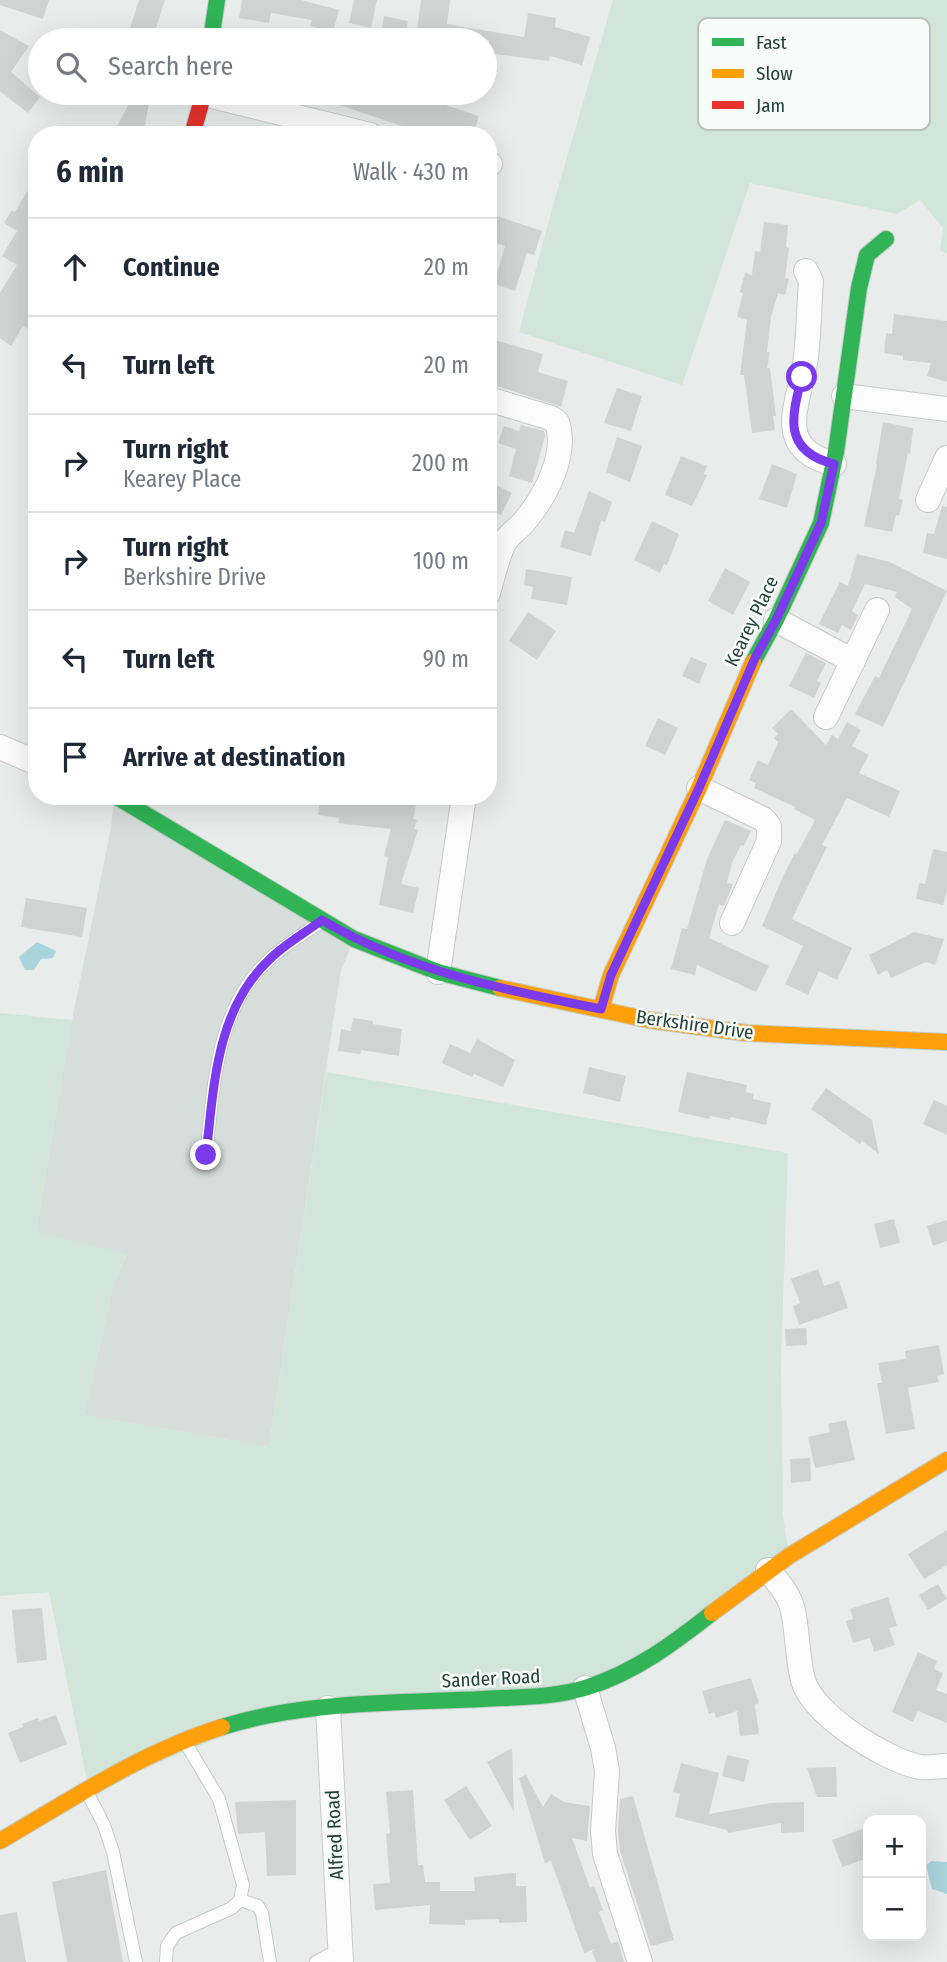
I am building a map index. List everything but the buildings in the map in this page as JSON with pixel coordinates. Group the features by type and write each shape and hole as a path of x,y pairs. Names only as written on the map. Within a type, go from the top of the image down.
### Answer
{"street":[{"path":"213,28 217,0"},
{"path":"195,126 201,105"},
{"path":"251,105 334,126"},
{"name":"Kearey Place","path":"601,1009 611,975 699,788 755,658 776,620 821,523 834,464 859,288 867,255 886,239"},
{"path":"806,271 811,281 806,356 793,427 796,437 808,454 834,464"},
{"path":"844,396 947,409"},
{"path":"497,402 551,418 557,422 560,431 559,453 541,499 523,523 497,537"},
{"path":"928,500 947,458"},
{"path":"826,717 877,610"},
{"path":"776,620 853,661"},
{"path":"0,747 28,759"},
{"path":"699,788 763,819 769,826 769,841 732,923"},
{"name":"Berkshire Drive","path":"130,805 375,949 438,972 518,993 649,1020 746,1033 947,1041"},
{"path":"438,972 463,805"},
{"name":"Sander Road","path":"0,1841 123,1769 183,1739 217,1727 274,1714 328,1708 551,1696 609,1680 664,1648 768,1570 947,1460"},
{"path":"768,1570 785,1591 793,1609 803,1682 819,1704 860,1740 879,1752 922,1767 947,1766"},
{"path":"585,1688 607,1771 603,1831 605,1854 640,1962"},
{"name":"Alfred Road","path":"328,1708 340,1955"}],"lane":[{"path":"206,1155 216,1071 229,1018 243,991 270,958 322,920"},
{"path":"166,1962 167,1946 176,1934 232,1908 240,1900 243,1885 219,1798 183,1739"},
{"path":"87,1791 104,1825 113,1852 136,1962"},
{"path":"240,1900 258,1906 262,1913 271,1962"},
{"path":"316,1962 340,1955"}],"shaded area":[{"path":"113,805 126,805 354,940 341,970 269,1447 84,1415 113,1286 126,1255 36,1232 72,1020"}],"green space":[{"path":"613,0 947,0 947,254 940,250 943,228 920,200 897,214 750,183 682,385 519,332"},
{"path":"0,1013 72,1020 36,1232 126,1254 113,1286 84,1415 269,1447 326,1072 788,1153 781,1363 783,1515 789,1557 611,1681 276,1715 89,1791 49,1592 0,1596"}],"water":[{"path":"37,942 56,951 53,958 41,959 34,970 25,970 19,957"},
{"path":"932,1861 947,1862 947,1894 932,1889 926,1865"}],"traffic: fast":[{"path":"213,28 217,0"},
{"path":"753,662 776,620 821,523 836,452 859,288 867,255 886,239"},
{"path":"130,805 354,939 438,972 500,988"},
{"path":"222,1727 253,1718 318,1708 535,1696 575,1691 605,1681 638,1665 712,1613"}],"traffic: slow":[{"path":"601,1009 611,975 699,788 753,662"},
{"path":"500,988 649,1020 746,1033 947,1042"},
{"path":"712,1613 789,1556 947,1460"},
{"path":"0,1841 136,1763 192,1737 222,1727"}],"traffic: jam":[{"path":"195,126 201,105"}],"route":[{"path":"206,1155 216,1071 229,1018 243,991 270,958 322,920 375,949 438,972 518,993 601,1009 611,975 699,788 755,658 776,620 821,523 834,464 808,454 796,437 793,416 802,377"}]}
